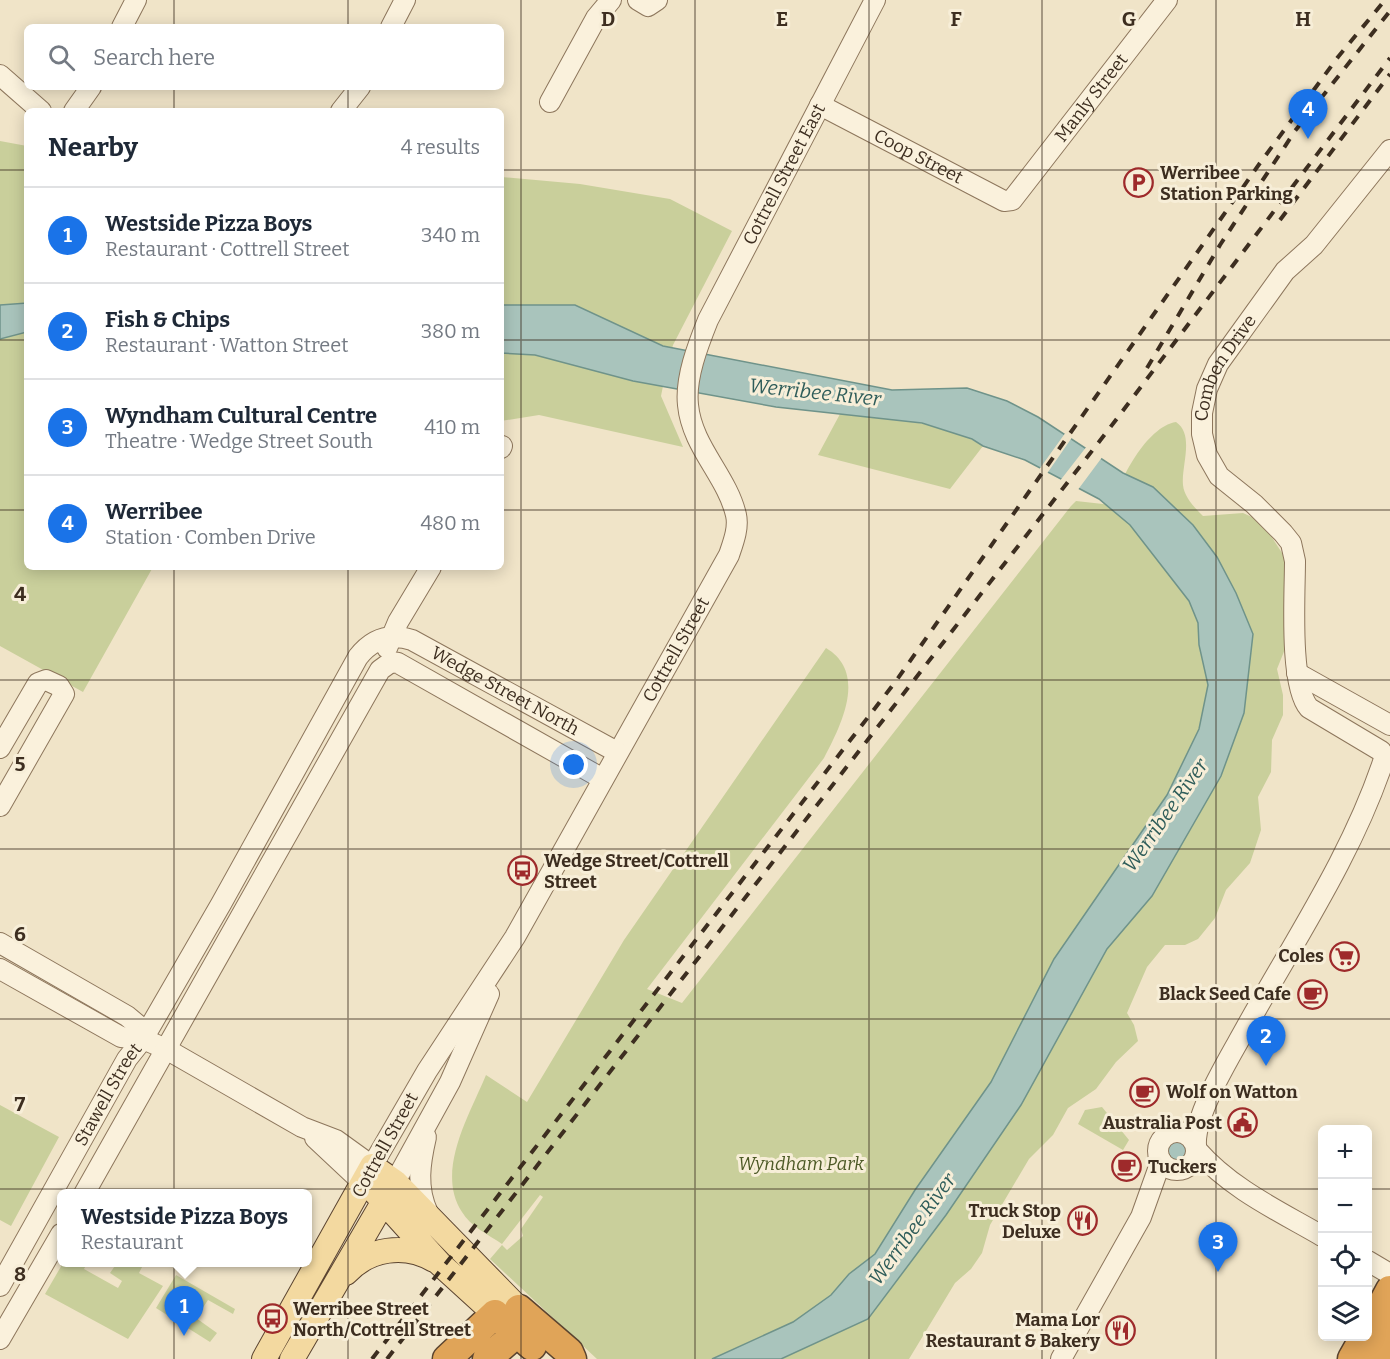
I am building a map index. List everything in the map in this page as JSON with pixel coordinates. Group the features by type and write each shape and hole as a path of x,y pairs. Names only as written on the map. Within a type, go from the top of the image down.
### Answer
{"highway":[{"path":"1372,1324 1390,1290"},
{"path":"447,1359 510,1319"},
{"path":"487,1359 510,1319"},
{"path":"510,1319 546,1359"},
{"path":"510,1319 569,1352 572,1359"},
{"path":"1375,1359 1390,1331"},
{"path":"1352,1359 1362,1341"}],"main road":[{"path":"368,1174 432,1221 510,1319"},
{"name":"Cottrell Street","path":"264,1359 368,1174"},
{"path":"390,1192 438,1263"},
{"name":"Cottrell Street","path":"292,1359 390,1192"},
{"path":"336,1284 358,1263 388,1250 413,1251 438,1263 510,1319"}],"street":[{"path":"124,24 136,0"},
{"path":"393,24 405,0"},
{"path":"550,102 596,18 611,0"},
{"name":"Cottrell Street East","path":"698,348 708,320 874,0"},
{"name":"Manly Street","path":"1017,197 1167,0"},
{"path":"0,75 38,108"},
{"path":"77,108 89,90"},
{"path":"343,108 358,90"},
{"name":"Coop Street","path":"820,105 1004,201 1017,197"},
{"name":"Comben Drive","path":"1385,759 1309,708 1301,696 1297,673 1295,561 1291,543 1258,508 1219,476 1208,455 1202,434 1202,413 1207,389 1218,364 1285,271 1314,246 1390,150"},
{"name":"Cottrell Street","path":"368,1174 427,1071 515,937 729,555 736,535 737,516 728,493 703,450 691,418 688,393 698,348"},
{"path":"391,662 387,652 391,637 429,570"},
{"name":"Wedge Street North","path":"391,637 412,640 617,752"},
{"name":"Stawell Street","path":"0,1286 127,1059 143,1039 221,904 358,657 369,644 391,637"},
{"name":"Wedge Street North","path":"391,662 399,663 603,779"},
{"name":"Stawell Street","path":"87,1189 380,670 391,662"},
{"path":"1141,1217 1180,1170 1191,1165 1196,1148 1195,1135 1214,1087 1360,824 1385,759 1383,737 1390,727 1297,673"},
{"path":"0,748 38,683 46,680 59,686 64,694 0,806"},
{"path":"1360,824 1390,788"},
{"path":"264,828 282,840"},
{"path":"221,904 240,915"},
{"name":"Cottrell Street","path":"390,1192 450,1082 515,937"},
{"path":"0,943 127,1016 139,1026 143,1039"},
{"path":"0,969 121,1037 143,1039 166,1050 302,1127 336,1140 368,1174"},
{"path":"1173,1133 1214,1087"},
{"path":"431,1117 419,1180 421,1198 432,1221"},
{"path":"1061,1359 1141,1217 1161,1161 1159,1146 1164,1137 1173,1133 1184,1133 1210,1165 1243,1190 1318,1233"},
{"path":"1161,1161 1169,1169 1180,1170 1243,1190"},
{"path":"0,1339 57,1241"},
{"path":"1372,1263 1390,1274"}],"green space":[{"path":"0,141 24,145 24,570 151,570 83,692 0,646"},
{"path":"504,177 580,184 670,199 732,231 673,345 663,386 661,396 683,447 539,415 504,421"},
{"path":"840,414 895,419 932,426 967,437 983,446 950,489 818,455"},
{"name":"Wyndham Park","path":"1176,422 1185,435 1183,485 1185,494 1193,506 1203,516 1243,513 1252,517 1271,536 1284,556 1288,581 1287,644 1277,669 1283,695 1283,715 1272,740 1271,772 1258,797 1261,830 1250,863 1226,890 1215,918 1198,939 1185,945 1165,945 1147,967 1127,1013 1134,1025 1138,1041 1116,1062 1096,1089 1068,1108 1053,1135 1029,1159 990,1225 982,1253 971,1269 955,1283 909,1359 597,1359 490,1259 502,1245 507,1250 523,1236 521,1229 543,1197 540,1195 502,1244 465,1217 455,1196 452,1179 458,1143 486,1075 527,1102 624,940 826,648 839,659 846,671 848,685 847,700 837,730 824,758 647,989 682,1003 1071,506 1076,501 1112,505 1128,469 1145,444 1165,426"},
{"path":"0,1105 59,1137 11,1226 0,1220"},
{"path":"1102,1107 1129,1140 1123,1150 1078,1124 1085,1110"},
{"path":"61,1267 85,1267 84,1269 118,1288 122,1281 110,1273 114,1267 142,1267 139,1273 163,1286 128,1339 45,1294"},
{"path":"176,1275 235,1309 233,1314 208,1300 196,1318 217,1333 210,1342 156,1308"}],"water":[{"path":"24,303 24,333 0,339 0,305"},
{"name":"Werribee River","path":"504,305 575,305 663,346 892,390 967,388 1007,401 1038,417 1123,473 1153,487 1193,525 1217,557 1236,593 1253,634 1244,713 1221,776 1152,896 1107,949 1021,1105 946,1215 868,1319 781,1359 712,1359 793,1322 831,1295 849,1274 875,1254 915,1190 991,1082 1054,959 1167,795 1199,729 1208,685 1199,645 1198,623 1189,601 1130,525 1099,499 1025,460 983,446 972,439 922,423 776,407 633,381 535,355 504,353"},
{"path":"1177,1142 1183,1145 1186,1151 1183,1157 1177,1160 1171,1157 1168,1151 1171,1145"}],"pier":[{"path":"1066,432 1073,436 1046,475 1038,471"},
{"path":"1087,446 1103,456 1077,491 1059,482"}],"railway":[{"path":"372,1359 896,681 1260,163 1338,57 1385,0"},
{"path":"1147,368 1220,245 1295,131 1390,11"},
{"path":"387,1359 1109,429 1390,58"},
{"path":"1280,220 1390,74"}],"place":[{"name":"Werribee","path":"1308,139"},
{"name":"Werribee Station Parking","path":"1139,183"},
{"name":"Wedge Street/Cottrell Street","path":"523,871"},
{"name":"Coles","path":"1345,956"},
{"name":"Black Seed Cafe","path":"1312,994"},
{"name":"Fish & Chips","path":"1266,1066"},
{"name":"Wolf on Watton","path":"1145,1092"},
{"name":"Australia Post","path":"1243,1123"},
{"name":"Tuckers","path":"1127,1167"},
{"name":"Truck Stop Deluxe","path":"1082,1221"},
{"name":"Wyndham Cultural Centre","path":"1218,1272"},
{"name":"Werribee Street North/Cottrell Street","path":"272,1319"},
{"name":"Mama Lor Restaurant & Bakery","path":"1121,1330"},
{"name":"Westside Pizza Boys","path":"184,1336"}]}
